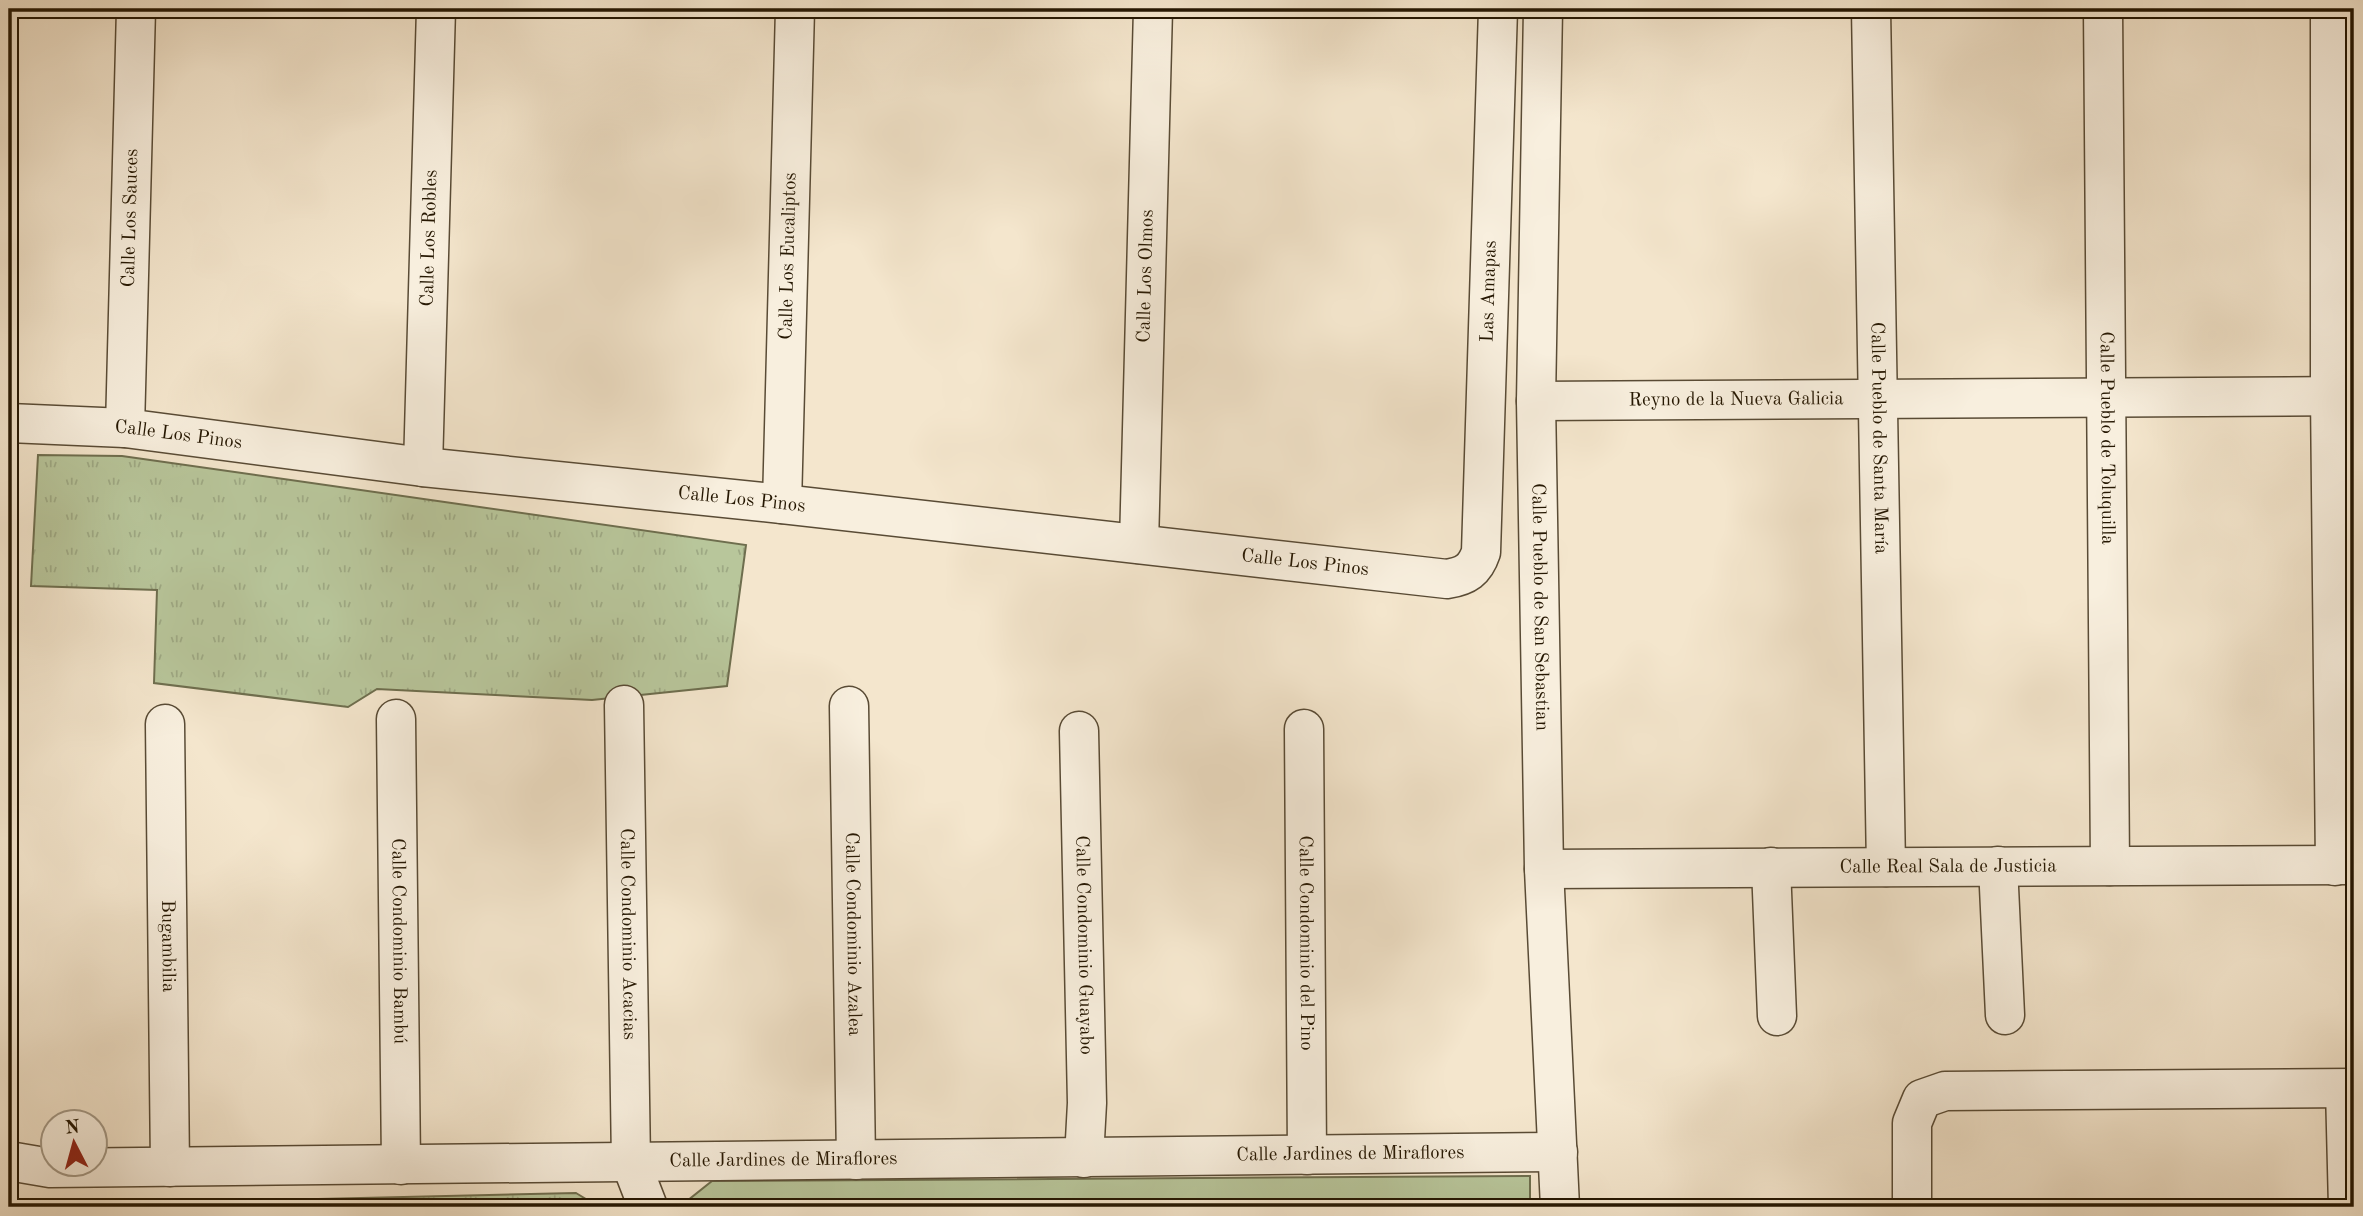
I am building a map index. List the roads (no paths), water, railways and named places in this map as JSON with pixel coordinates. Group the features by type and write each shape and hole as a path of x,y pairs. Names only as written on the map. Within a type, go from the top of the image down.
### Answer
{"street":[{"name":"Calle Los Sauces","path":"125,428 135,9"},
{"name":"Calle Los Robles","path":"424,467 436,9"},
{"name":"Calle Los Eucaliptos","path":"782,504 795,9"},
{"name":"Calle Los Olmos","path":"1139,544 1153,9"},
{"name":"Las Amapas","path":"1471,571 1481,552 1498,9"},
{"name":"Calle Pueblo de San Sebastian","path":"1544,9 1536,401 1544,869 1560,1207"},
{"name":"Calle Pueblo de Santa María","path":"1871,9 1886,867"},
{"name":"Calle Pueblo de Toluquilla","path":"2103,9 2110,866"},
{"path":"2330,9 2342,395 2345,866"},
{"name":"Reyno de la Nueva Galicia","path":"1536,401 2342,395"},
{"name":"Calle Los Pinos","path":"9,423 125,428 424,467 782,504 1447,579 1471,571"},
{"name":"Calle Condominio Acacias","path":"624,705 631,1163"},
{"name":"Calle Condominio Azalea","path":"849,706 856,1160"},
{"name":"Calle Condominio Bambú","path":"396,719 401,1165"},
{"name":"Bugambilia","path":"165,724 170,1167"},
{"name":"Calle Condominio del Pino","path":"1304,729 1307,1155"},
{"name":"Calle Condominio Guayabo","path":"1079,731 1087,1103 1084,1158"},
{"path":"1998,866 2004,1015"},
{"name":"Calle Real Sala de Justicia","path":"1544,869 2345,866"},
{"path":"1771,867 1777,1016"},
{"path":"1912,1207 1912,1123 1922,1099 1945,1091 2350,1088 2348,1207"},
{"name":"Calle Jardines de Miraflores","path":"9,1161 50,1168 1558,1152"},
{"path":"631,1163 648,1207"}]}
